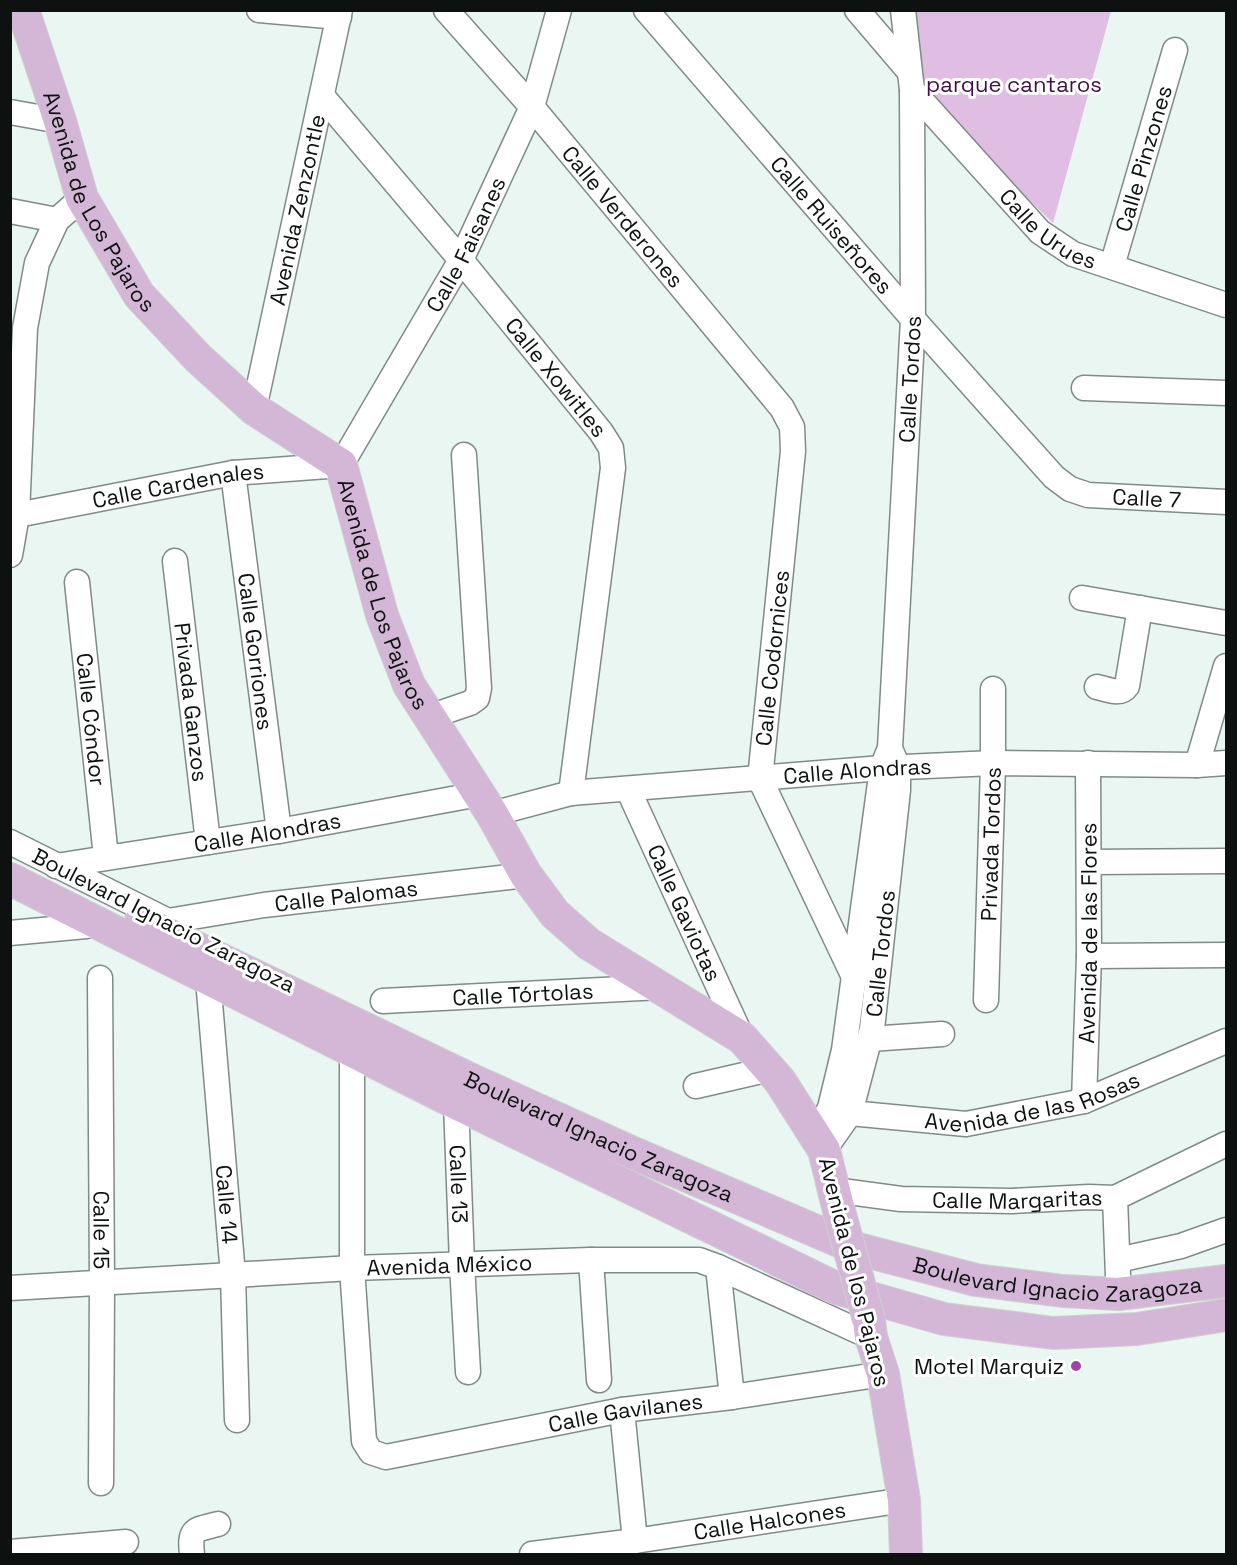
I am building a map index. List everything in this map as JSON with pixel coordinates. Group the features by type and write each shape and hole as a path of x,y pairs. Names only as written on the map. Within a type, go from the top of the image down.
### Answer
{"main road":[{"name":"Avenida de Los Pajaros","path":"23,10 60,121 82,198 139,295 198,358 254,409 341,465 381,615 409,685 486,804 526,875 555,914 589,944 661,987"},
{"path":"10,858 235,966 327,1024"},
{"path":"10,879 260,1005 327,1024"},
{"name":"Avenida de los Pajaros","path":"661,987 742,1038 780,1081 819,1142 883,1374 904,1500 906,1554"},
{"name":"Boulevard Ignacio Zaragoza","path":"327,1024 352,1051 836,1288 944,1319 1053,1333 1137,1329 1227,1315"},
{"name":"Boulevard Ignacio Zaragoza","path":"327,1024 474,1081 631,1152 858,1249 976,1280 1063,1291 1118,1294 1227,1281"}],"street":[{"path":"259,10 340,14"},
{"name":"Calle Verderones","path":"446,10 532,107 782,408 792,427"},
{"name":"Calle Faisanes","path":"341,465 461,260 532,107 559,10"},
{"name":"Calle Ruiseñores","path":"646,10 913,319 1054,477 1070,489"},
{"name":"Calle Urues","path":"857,10 910,81 1040,232 1073,254 1227,305"},
{"name":"Calle Tordos","path":"840,1110 844,1050 854,977 890,761 913,319 910,81 903,10"},
{"name":"Avenida Zenzontle","path":"254,409 340,14"},
{"name":"Calle Pinzones","path":"1112,266 1175,50"},
{"name":"Calle Xowitles","path":"322,96 461,260 601,432 611,448 613,468 571,794"},
{"path":"10,111 60,121"},
{"path":"10,555 17,516 24,328 37,263 57,220 82,198"},
{"path":"10,211 57,220"},
{"path":"1084,388 1227,393"},
{"name":"Calle Codornices","path":"792,427 793,451 760,779 854,977"},
{"path":"429,717 470,703 477,698 479,688 464,455"},
{"name":"Calle Cardenales","path":"17,516 233,473 341,465"},
{"name":"Calle Gorriones","path":"233,473 279,831"},
{"name":"Calle 7","path":"1070,489 1088,495 1227,502"},
{"name":"Privada Ganzos","path":"175,561 208,842"},
{"name":"Calle Cóndor","path":"77,582 106,857"},
{"path":"1082,598 1227,623"},
{"path":"1097,687 1120,692 1127,686 1140,608"},
{"path":"1197,765 1227,666"},
{"name":"Privada Tordos","path":"986,1000 993,689"},
{"name":"Calle Tordos","path":"819,1142 840,1110 870,1039 872,1029 898,790 890,761"},
{"name":"Calle Alondras","path":"56,866 279,831 486,804 571,794 760,779 890,761 1197,765 1227,763"},
{"name":"Avenida de las Flores","path":"1084,1101 1089,956 1088,763"},
{"name":"Calle Gaviotas","path":"628,789 742,1038"},
{"name":"Boulevard Ignacio Zaragoza","path":"10,842 300,988 327,1024"},
{"path":"1089,862 1227,861"},
{"name":"Calle Palomas","path":"168,921 264,904 526,875"},
{"name":"Boulevard Ignacio Zaragoza","path":"10,893 86,926 278,1025 327,1024"},
{"path":"10,933 86,926"},
{"path":"1089,956 1227,955"},
{"name":"Calle 15","path":"100,978 101,1483"},
{"name":"Calle Tórtolas","path":"383,1001 661,987"},
{"name":"Calle 14","path":"209,991 233,1275 237,1420"},
{"path":"870,1039 942,1034"},
{"name":"Avenida de las Rosas","path":"840,1110 966,1124 1084,1101 1227,1041"},
{"path":"352,1051 352,1268"},
{"path":"696,1086 770,1069"},
{"name":"Calle 13","path":"456,1103 468,1372"},
{"name":"Calle Margaritas","path":"836,1200 1011,1201 1114,1198 1227,1144"},
{"path":"1114,1198 1118,1294"},
{"path":"1118,1260 1181,1246 1227,1230"},
{"path":"591,1260 599,1380"},
{"name":"Avenida México","path":"10,1288 352,1268 591,1260 699,1260 870,1328"},
{"path":"718,1267 732,1397"},
{"name":"Calle Gavilanes","path":"352,1268 364,1441 371,1452 386,1457 622,1410 732,1397 883,1374"},
{"path":"622,1410 635,1541"},
{"name":"Calle Halcones","path":"532,1554 635,1541 904,1500"},
{"path":"192,1554 190,1540 192,1535 197,1530 218,1524"},
{"path":"10,1552 83,1550 126,1542"}],"green space":[{"name":"parque cantaros","path":"910,11 1111,11 1053,223 914,89"}],"place":[{"name":"Motel Marquiz","path":"1076,1366"}]}
